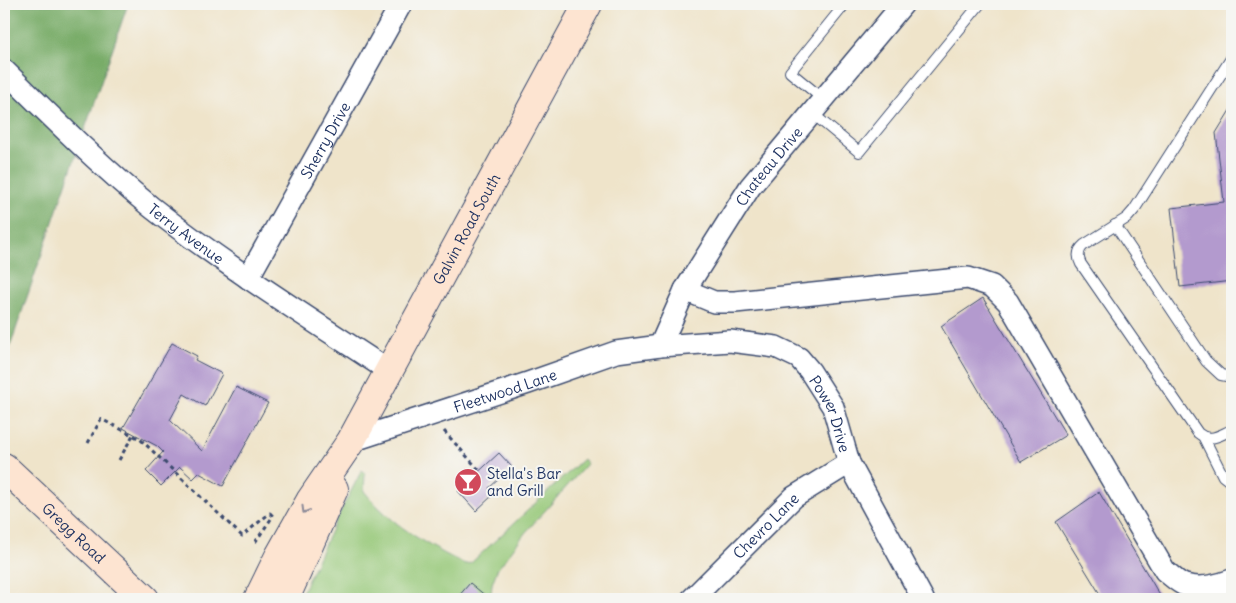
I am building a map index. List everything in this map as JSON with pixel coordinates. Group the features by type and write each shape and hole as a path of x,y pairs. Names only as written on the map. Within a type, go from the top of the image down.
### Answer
{"main road":[{"name":"Galvin Road South","path":"258,599 279,556 310,501 351,441 587,8"},
{"name":"Galvin Road South","path":"285,599 329,503 351,441"},
{"name":"Gregg Road","path":"4,467 145,599"}],"street":[{"name":"Sherry Drive","path":"248,278 402,4"},
{"name":"Chateau Drive","path":"660,346 685,290 750,188 903,4"},
{"name":"Terry Avenue","path":"4,70 101,164 152,208 248,278 389,371"},
{"path":"685,290 714,302 735,302 968,278 992,286 1008,302 1165,571 1184,585 1202,587 1222,584 1232,580"},
{"name":"Power Drive","path":"660,346 730,341 776,347 799,358 810,371 833,407 849,463 923,599"},
{"name":"Fleetwood Lane","path":"351,441 616,352 660,346"},
{"name":"Chevro Lane","path":"692,599 794,497 849,463"}],"lane":[{"path":"845,4 790,72 817,106 859,152 980,4"},
{"path":"1232,57 1134,210 1126,218 1081,248 1078,253 1079,260 1198,433 1204,438 1223,476 1232,483"},
{"path":"1115,225 1206,361 1220,375 1232,376"},
{"path":"1204,438 1210,438 1232,430"}],"path":[{"path":"88,443 101,419 140,439 242,536 270,513 273,516 256,542 262,545"},
{"path":"440,427 480,471"},
{"path":"119,460 133,435"}],"green space":[{"path":"4,4 128,4 4,364"},
{"path":"583,459 587,464 525,533 497,570 492,584 491,595 488,599 299,599 362,470 365,474 364,491 386,514 424,542 465,564 471,563"}],"building":[{"path":"1232,107 1232,281 1180,287 1171,208 1224,202 1216,133"},
{"path":"983,298 1066,435 1021,462 941,326"},
{"path":"172,343 197,356 195,360 222,374 205,406 184,394 170,420 202,451 236,387 268,403 223,486 199,473 193,479 180,467 161,486 146,471 163,452 157,446 123,428"},
{"path":"499,453 512,467 489,488 494,494 476,511 458,491"},
{"path":"1099,492 1162,599 1103,599 1056,522"},
{"path":"470,583 487,597 485,599 457,598"}],"place":[{"name":"Stella's Bar and Grill","path":"468,482"}]}
